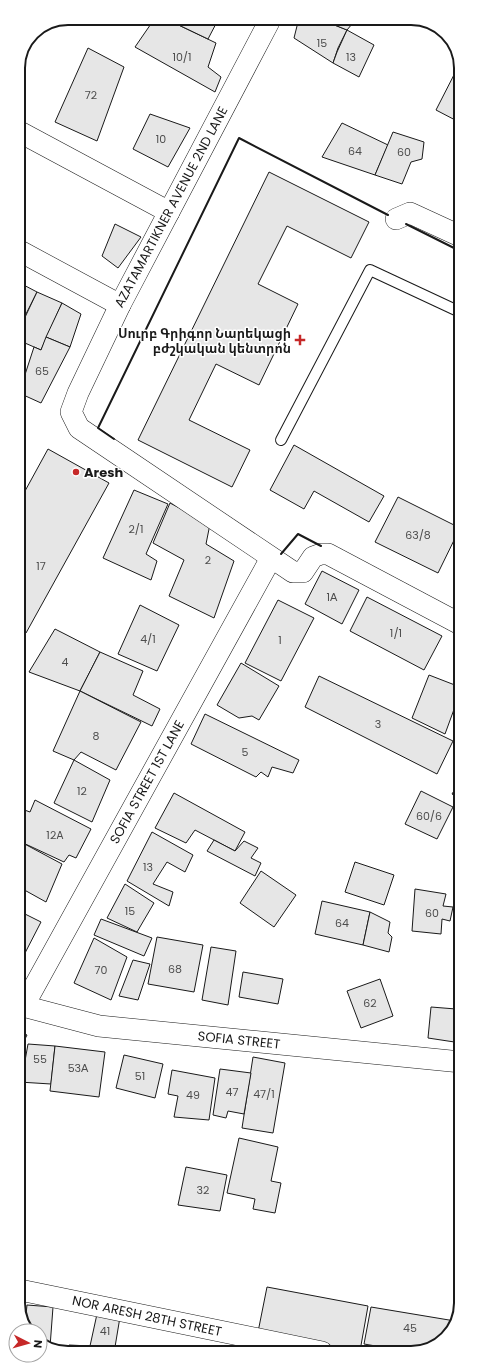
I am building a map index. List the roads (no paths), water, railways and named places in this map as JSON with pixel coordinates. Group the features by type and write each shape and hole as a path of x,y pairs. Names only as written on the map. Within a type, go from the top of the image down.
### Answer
{"street":[{"name":"AZATAMARTIKNER AVENUE 2ND LANE","path":"267,25 120,305 78,393 71,412 79,428 271,558"},
{"path":"25,135 169,212"},
{"path":"396,219 410,213 454,233"},
{"path":"25,254 120,305"},
{"path":"271,558 293,572 298,573 303,572 312,557 321,554 328,554 454,621"},
{"name":"SOFIA STREET 1ST LANE","path":"25,999 271,558"},
{"name":"SOFIA STREET","path":"25,1007 99,1026 454,1061"},
{"name":"NOR ARESH 28TH STREET","path":"25,1291 293,1346"}],"lane":[{"path":"281,440 370,270 454,309"}],"place":[{"name":"Սուրբ Գրիգոր Նարեկացի բժշկական կենտրոն","path":"300,340"},
{"name":"Aresh","path":"76,472"}]}
